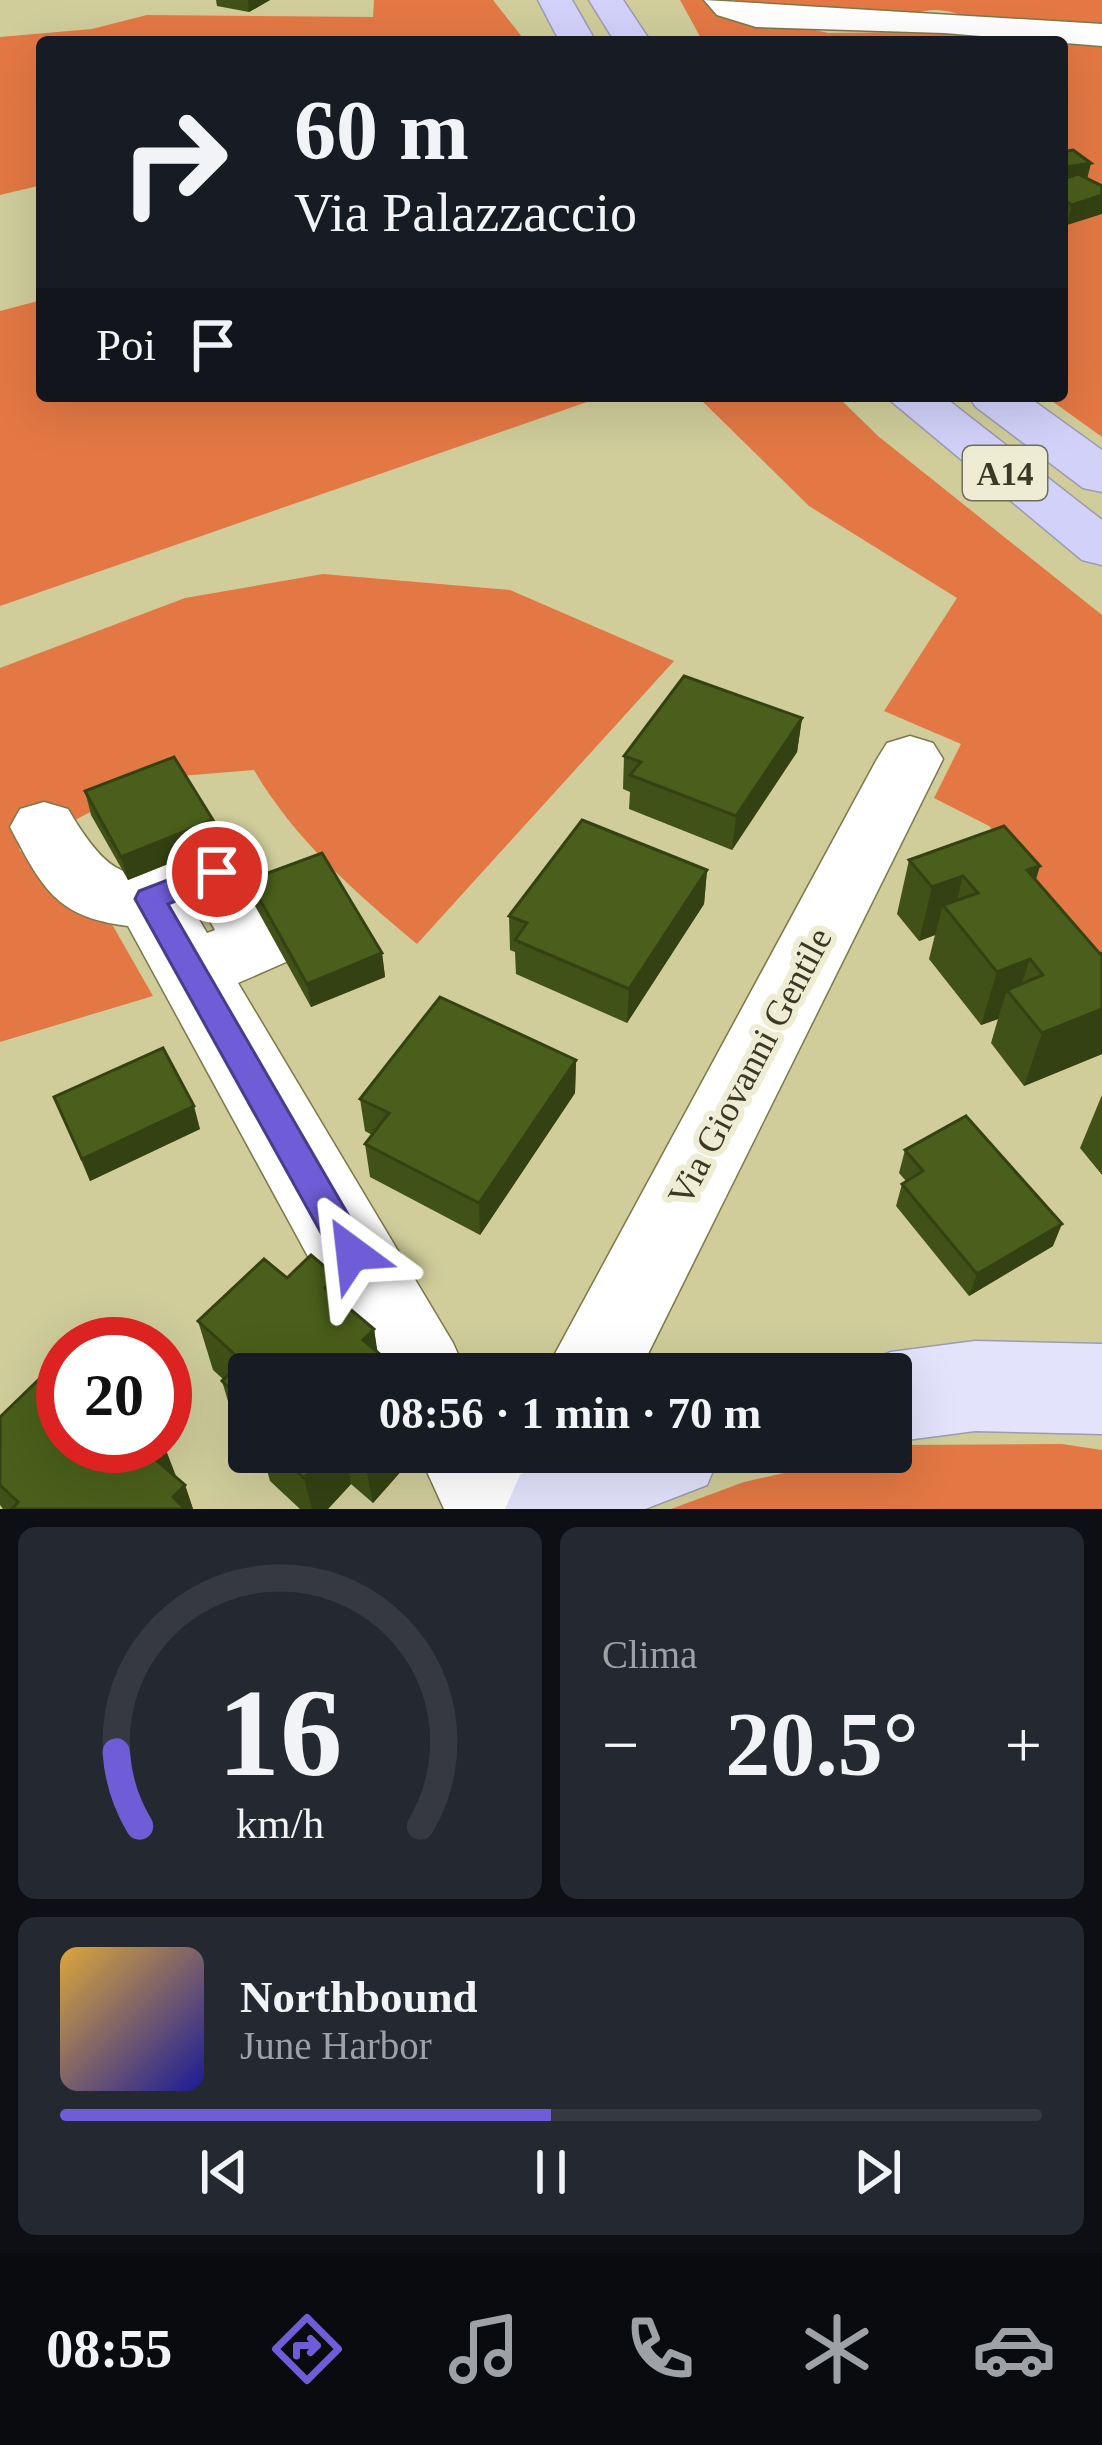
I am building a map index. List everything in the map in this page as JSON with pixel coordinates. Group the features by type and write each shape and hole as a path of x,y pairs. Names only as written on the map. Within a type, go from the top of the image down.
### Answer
{"highway":[{"path":"555,0 575,36"},
{"path":"606,0 628,36"},
{"name":"A14","path":"919,402 1102,548"},
{"name":"A14","path":"1002,402 1102,476"}],"main road":[{"path":"912,1394 975,1386 1102,1389"}],"street":[{"path":"722,0 729,8 756,16 944,22 1102,35"},
{"name":"Via Giovanni Gentile","path":"601,1353 910,759"},
{"path":"44,827 86,890 109,899 150,899 217,872 260,942 191,971 409,1353"},
{"path":"477,1473 497,1509"}],"shaded area":[{"path":"374,0 493,0 521,36 36,36 36,186 0,195 0,37 92,29 147,15 373,17"},
{"path":"680,0 707,0 712,7 828,33 971,36 700,36"},
{"path":"734,0 1102,0 1102,30 971,20 936,10 915,14 744,7"},
{"path":"1068,44 1102,47 1102,210 1068,178"},
{"path":"1102,214 1102,437 1053,402 1068,402 1068,221"},
{"path":"36,302 36,402 587,402 0,606 0,311"},
{"path":"703,402 843,402 878,436 1102,615 1102,960 989,826 934,798 961,744 884,711 957,598 809,506"},
{"path":"323,574 510,590 674,661 417,944 307,842 254,770 156,778 19,849 58,893 105,912 153,996 0,1042 0,668 185,598"},
{"path":"1062,1444 1102,1450 1102,1509 671,1509 783,1473 912,1473 912,1445"}],"building":[{"path":"1073,150 1091,163 1068,167 1068,151"},
{"path":"1078,174 1102,186 1102,195 1072,205 1068,203 1068,177"},
{"path":"684,676 802,718 736,816 630,775 641,762 624,756"},
{"path":"174,757 213,820 121,857 85,791"},
{"path":"582,820 707,870 629,989 515,940 527,923 509,916"},
{"path":"1004,826 1040,866 1027,870 1102,953 1102,1009 1042,1033 1007,990 1043,975 1030,959 997,972 943,905 978,893 963,876 932,887 909,860"},
{"path":"322,853 382,953 307,984 249,880"},
{"path":"440,997 576,1060 479,1203 365,1144 389,1113 360,1099"},
{"path":"163,1048 194,1106 82,1159 54,1097"},
{"path":"966,1116 1062,1224 977,1274 902,1184 923,1171 905,1150"},
{"path":"311,1255 337,1277 325,1288 374,1329 363,1340 378,1353 233,1353 198,1321 264,1259 287,1278"},
{"path":"36,1382 36,1473 171,1473 185,1485 173,1497 185,1509 12,1509 18,1502 0,1485 0,1417"}],"route":[{"path":"217,872 150,899 352,1253"}]}
